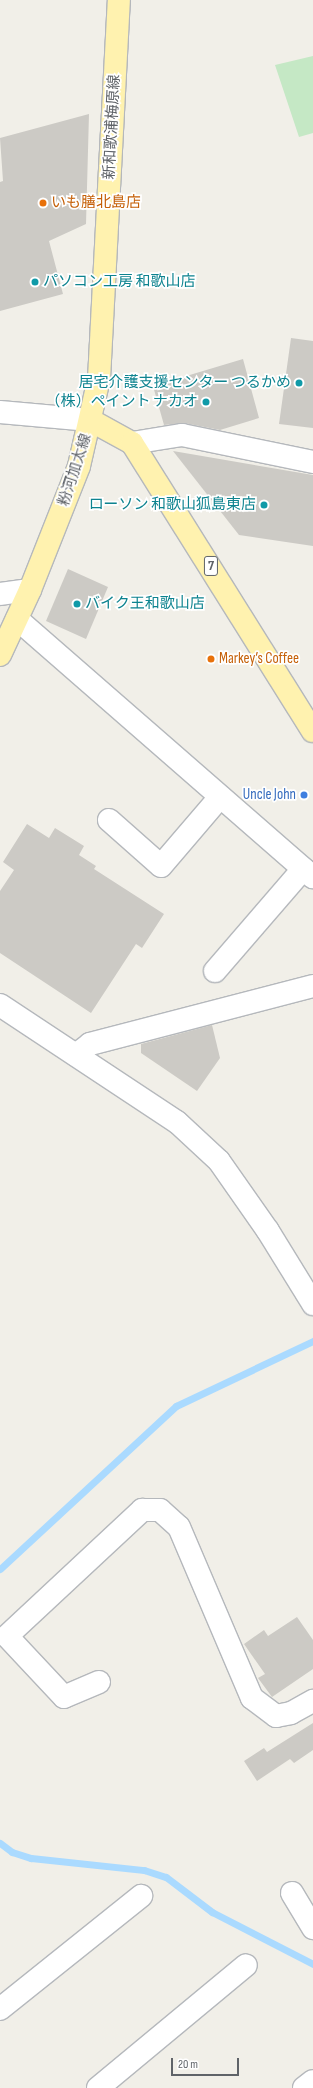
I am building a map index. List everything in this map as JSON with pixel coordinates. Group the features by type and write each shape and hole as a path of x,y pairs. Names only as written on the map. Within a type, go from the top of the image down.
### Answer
{"main road":[{"name":"新和歌浦梅原線","path":"90,420 99,379 119,0"},
{"name":"粉河加太線","path":"0,655 30,590 79,466 90,420 132,442"},
{"name":"7","path":"132,442 313,731"}],"street":[{"path":"0,412 90,420"},
{"path":"132,442 182,435 313,462"},
{"path":"0,594 30,590"},
{"path":"17,619 308,873 215,971"},
{"path":"109,820 161,866 220,797"},
{"path":"76,1055 90,1044 313,986"},
{"path":"0,1005 177,1122 220,1162 268,1231 313,1304"},
{"path":"99,1682 64,1697 3,1639 142,1510 160,1510 179,1527 252,1698 276,1716 291,1713 313,1701"},
{"path":"292,1893 313,1928"},
{"path":"0,2009 141,1896"},
{"path":"99,2088 246,1966"},
{"path":"304,2088 313,2081"}],"green space":[{"path":"313,56 313,133 299,137 275,65"}],"building":[{"name":"いも膳北島店","path":"89,114 86,224 49,241 63,294 0,311 0,182 3,181 0,138"},
{"name":"居宅介護支援センター つるかめ","path":"291,338 313,341 313,428 279,424"},
{"name":"（株）ペイント ナカオ","path":"243,359 259,418 220,430 184,423 164,425 153,386"},
{"name":"ローソン 和歌山狐島東店","path":"173,451 313,475 313,546 239,535"},
{"name":"バイク王和歌山店","path":"68,569 108,587 86,639 46,621"},
{"path":"27,824 49,838 55,828 84,846 79,855 96,866 94,869 164,914 142,948 136,944 91,1013 0,953 0,891 14,870 3,862"},
{"path":"212,1025 220,1058 197,1091 141,1053 141,1044"},
{"path":"297,1617 313,1640 313,1669 272,1697 258,1678 265,1674 244,1644 264,1630 268,1636"},
{"path":"313,1723 313,1750 294,1763 290,1759 257,1781 244,1761 264,1748 267,1752"}],"waterway":[{"path":"0,1569 176,1406 313,1341"},
{"path":"0,1843 12,1852 31,1858 144,1870 166,1877 212,1912 313,1964"}],"place":[{"name":"いも膳北島店","path":"43,203"},
{"name":"パソコン工房 和歌山店","path":"35,282"},
{"name":"居宅介護支援センター つるかめ","path":"299,383"},
{"name":"（株）ペイント ナカオ","path":"206,402"},
{"name":"ローソン 和歌山狐島東店","path":"264,505"},
{"name":"バイク王和歌山店","path":"77,604"},
{"name":"Markey’s Coffee","path":"211,659"},
{"name":"Uncle John","path":"304,795"}]}
